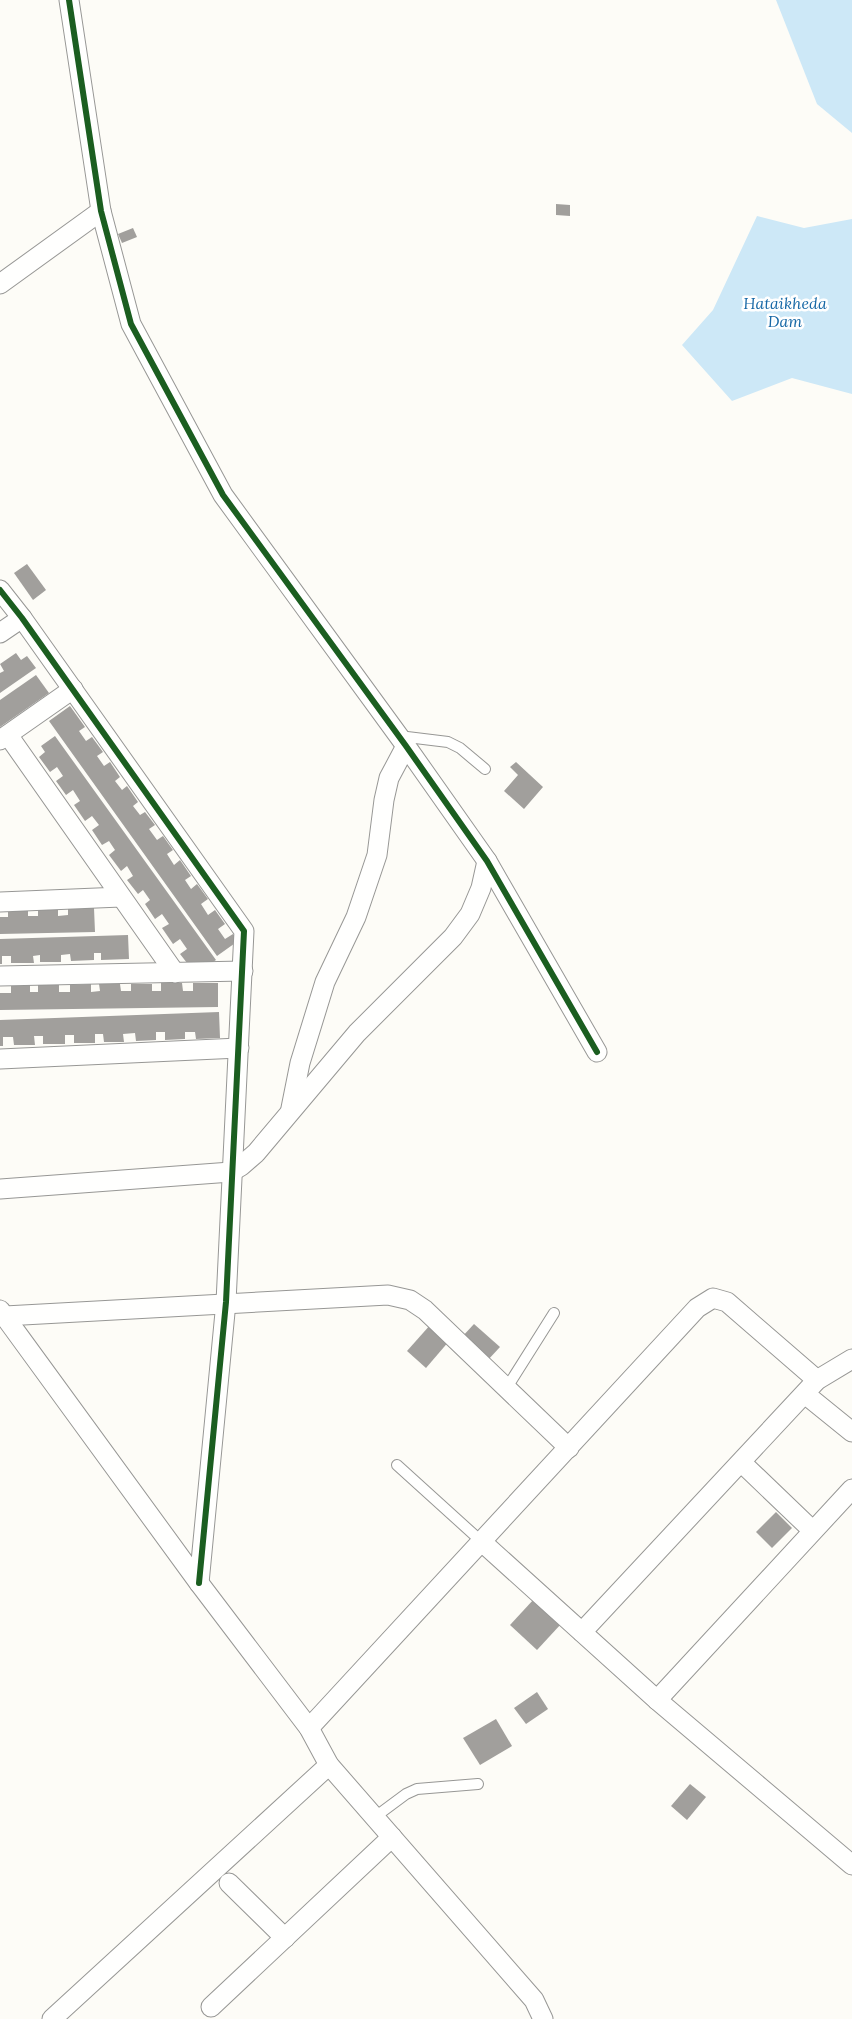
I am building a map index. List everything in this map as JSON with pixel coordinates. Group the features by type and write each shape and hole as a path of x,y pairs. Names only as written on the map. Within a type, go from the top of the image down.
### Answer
{"street":[{"path":"69,0 101,211 131,324 224,494 403,741 487,861 597,1052"},
{"path":"0,284 101,211"},
{"path":"0,590 73,689 244,931 226,1302 199,1583"},
{"path":"0,633 22,618"},
{"path":"73,689 4,738 175,973"},
{"path":"291,1108 300,1063 325,982 356,917 378,855 384,800 389,778 403,741"},
{"path":"0,1189 231,1172 241,1166 256,1153 291,1108 384,1004 453,937 470,914 481,888 487,861"},
{"path":"0,902 121,897"},
{"path":"0,976 243,971"},
{"path":"0,1059 239,1048"},
{"path":"2,1313 388,1295 410,1300 425,1310 569,1448"},
{"path":"309,1728 697,1308 713,1298 727,1302 811,1387 852,1432"},
{"path":"2,1313 199,1583 309,1728 329,1764 534,2000 543,2019"},
{"path":"582,1632 811,1387 852,1359"},
{"path":"742,1463 812,1530"},
{"path":"657,1700 812,1530 852,1489"},
{"path":"482,1542 657,1700 852,1865"},
{"path":"52,2019 329,1764"},
{"path":"211,2008 392,1837"},
{"path":"229,1883 285,1938"}],"lane":[{"path":"403,741 448,742 460,748 486,769"},
{"path":"506,1389 554,1313"},
{"path":"397,1466 482,1542"},
{"path":"375,1817 406,1794 417,1789 478,1784"}],"water":[{"path":"776,0 852,0 852,133 817,104"},
{"name":"Hataikheda Dam","path":"757,216 804,228 852,219 852,394 792,378 732,401 682,345 713,310"}],"building":[{"path":"556,204 570,205 570,216 556,215"},
{"path":"133,228 137,237 122,243 118,234"},
{"path":"27,564 46,590 33,600 14,573"},
{"path":"16,653 21,660 27,656 36,668 0,693 0,673 4,671 0,664"},
{"path":"36,675 49,693 0,727 0,700"},
{"path":"70,706 85,727 79,731 86,741 92,737 103,752 97,756 104,766 110,762 120,777 115,781 122,790 127,786 138,802 133,806 140,815 145,812 155,825 149,829 157,840 163,836 173,850 167,854 174,865 180,860 191,876 185,880 191,889 197,884 208,899 201,904 208,915 215,910 225,924 218,929 225,939 233,934 238,941 217,956 49,721"},
{"path":"55,736 216,960 201,970 191,968 180,954 187,949 180,939 173,944 162,928 169,924 162,914 155,919 145,904 150,900 143,890 138,894 127,880 133,876 127,866 121,871 109,855 115,850 109,841 102,845 92,830 99,825 92,816 85,821 74,805 80,801 73,790 66,795 56,781 63,776 57,767 50,772 39,757 45,752 41,746"},
{"path":"516,762 543,787 524,809 504,791 518,775 510,767"},
{"path":"68,908 94,908 95,932 0,934 0,917 8,917 8,910 28,910 28,916 38,916 38,909 58,909 58,916 68,915"},
{"path":"128,935 129,959 101,960 101,953 94,953 94,960 71,961 70,954 61,955 61,962 40,962 40,955 33,956 34,963 11,963 11,956 2,956 2,964 0,964 0,939"},
{"path":"161,983 182,983 183,991 193,991 193,983 218,983 218,1007 0,1010 0,993 11,993 11,986 30,985 30,992 38,992 38,985 59,985 59,992 70,992 70,985 91,984 91,992 100,991 99,984 120,984 121,991 131,991 131,984 152,984 152,991 161,991"},
{"path":"219,1012 220,1038 196,1039 195,1032 185,1032 185,1039 165,1040 165,1032 156,1032 156,1040 136,1041 135,1033 123,1034 124,1042 104,1042 103,1034 95,1034 95,1043 74,1043 74,1035 65,1035 65,1044 43,1044 43,1036 34,1036 35,1045 14,1045 13,1037 3,1037 3,1046 0,1046 0,1020"},
{"path":"431,1324 450,1340 426,1368 407,1351"},
{"path":"474,1324 500,1347 487,1361 461,1338"},
{"path":"776,1512 792,1528 772,1548 756,1532"},
{"path":"534,1599 561,1624 537,1650 510,1625"},
{"path":"537,1692 548,1709 526,1724 514,1708"},
{"path":"496,1719 512,1746 480,1765 463,1738"},
{"path":"690,1784 706,1797 687,1820 671,1806"}],"cycle path":[{"path":"69,0 101,211 131,324 223,495 406,746 487,861 597,1052"},
{"path":"0,590 22,618 244,931 226,1302 199,1583"}]}
